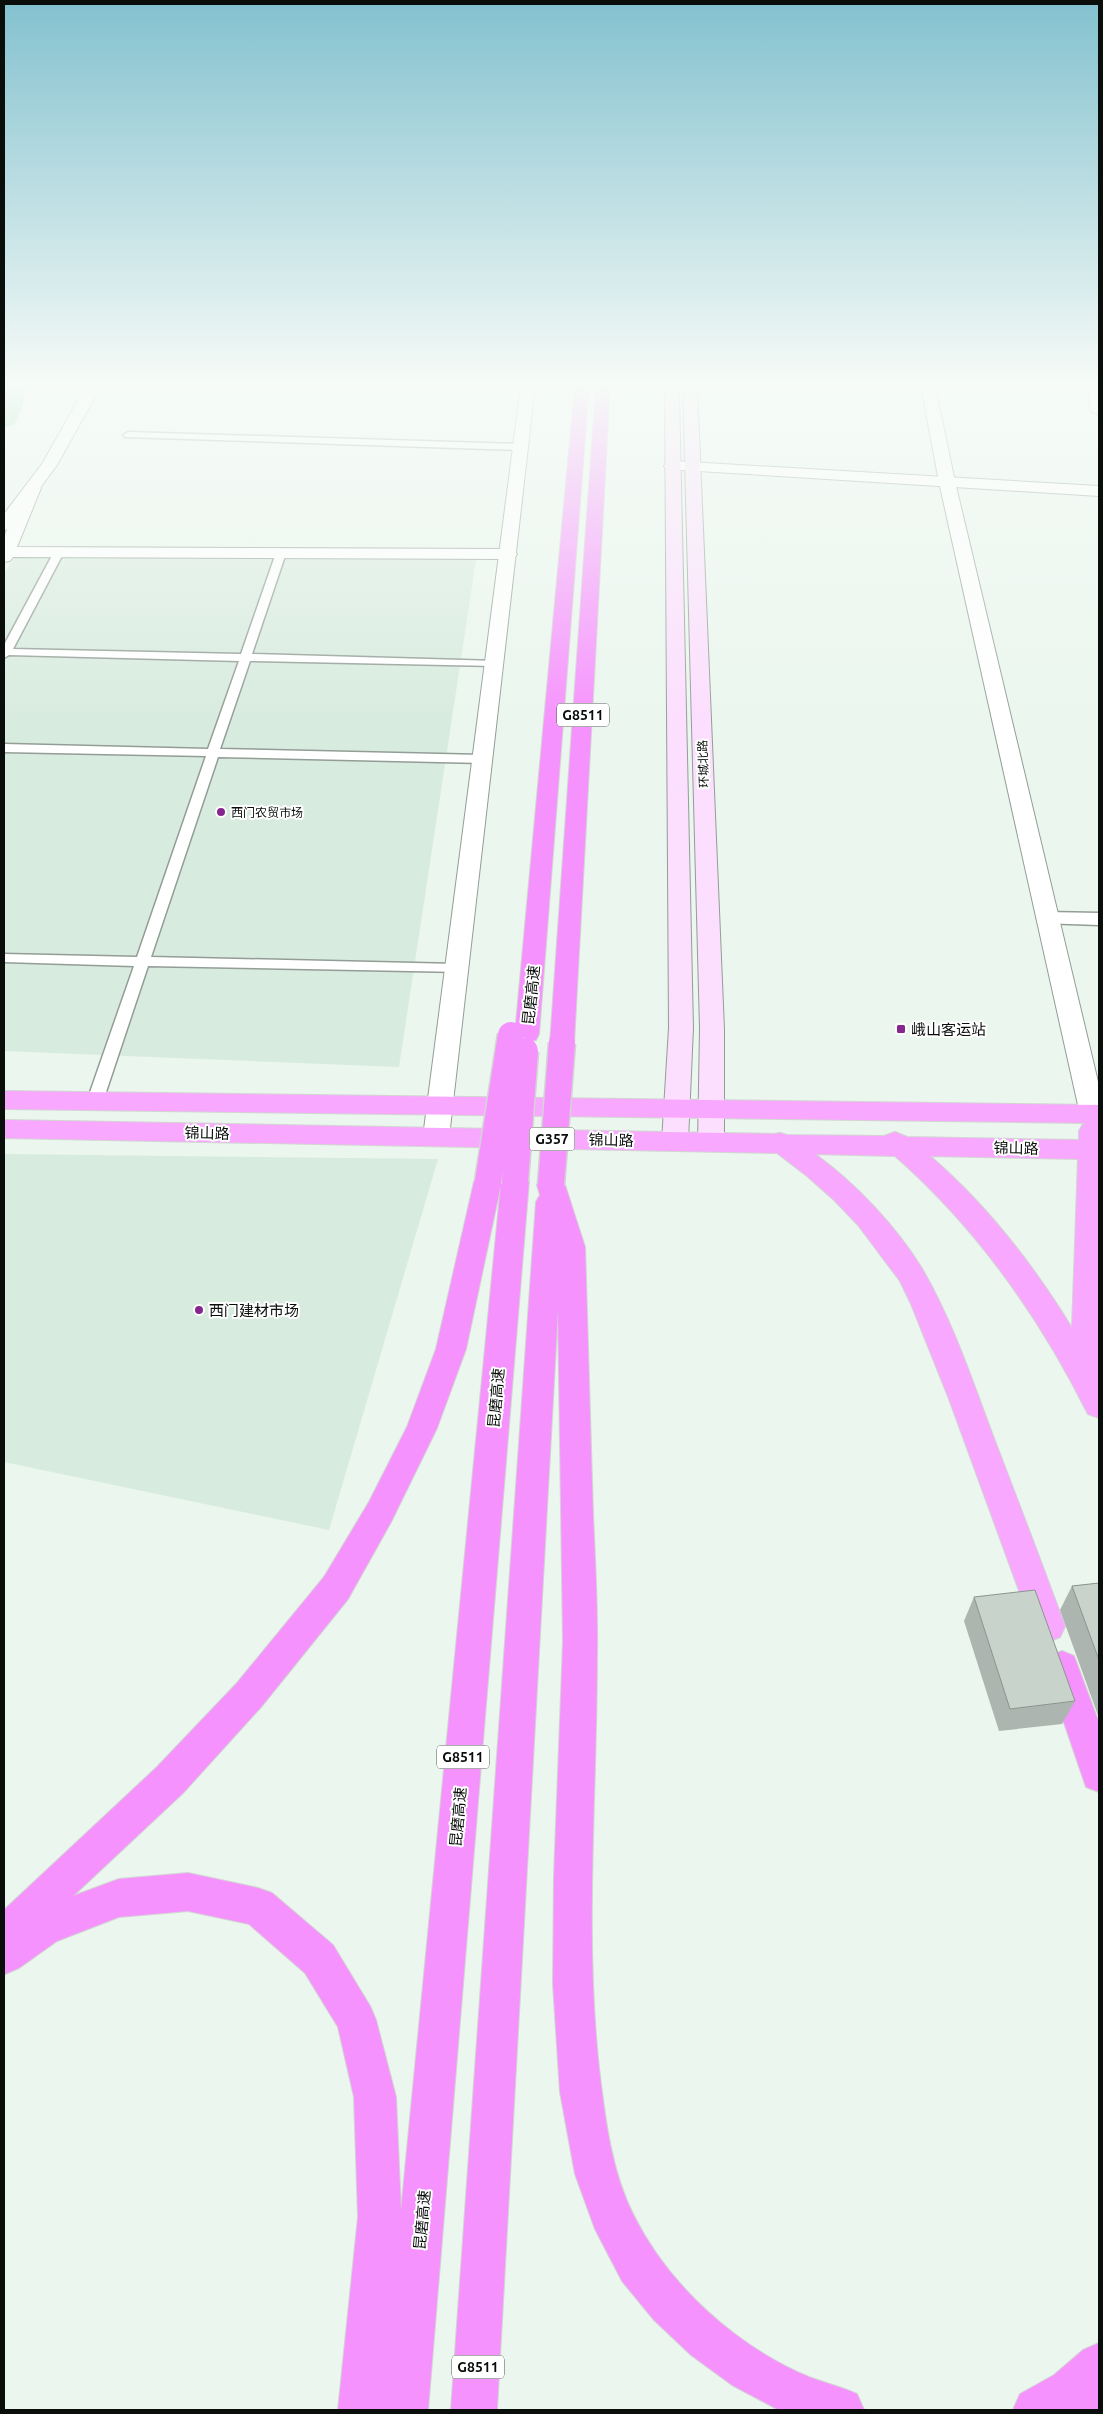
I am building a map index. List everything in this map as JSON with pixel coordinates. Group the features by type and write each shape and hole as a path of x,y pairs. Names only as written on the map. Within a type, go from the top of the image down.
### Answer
{"highway":[{"name":"G8511","path":"501,1182 519,1035 538,923 573,499"},
{"name":"G8511","path":"474,2410 482,2323 551,1185 562,1043 597,499"},
{"name":"锦山路","path":"4,1100 1096,1114"},
{"path":"711,1109 785,1144 817,1169 868,1218 906,1268 926,1304 968,1408 1099,1774"},
{"path":"857,1110 902,1146 961,1204 993,1241 1055,1326 1086,1375 1099,1406"},
{"path":"1086,1375 1096,1114"},
{"name":"锦山路","path":"4,1129 1095,1150"},
{"path":"4,1939 30,1910 170,1780 249,1695 336,1588 380,1512 422,1428 451,1349 501,1182"},
{"name":"昆磨高速","path":"405,2410 501,1182"},
{"path":"551,1185 571,1247 580,1650 572,1908 572,2004 584,2115 595,2170 609,2212 628,2251 658,2294 694,2330 735,2361 778,2386 841,2410"},
{"path":"4,1955 45,1926 119,1898 188,1892 258,1907 320,1958 356,2020 375,2097 380,2217 361,2410"},
{"path":"1036,2410 1063,2396 1086,2380 1099,2366"},
{"path":"1092,2410 1099,2403"}],"main road":[{"name":"环城北路","path":"675,1141 681,1028 682,499"},
{"name":"环城北路","path":"684,499 712,1020 711,1142"}],"street":[{"path":"4,525 25,499"},
{"path":"29,499 6,555 59,552 508,554"},
{"path":"436,1137 515,499"},
{"path":"952,499 1047,918 1096,1114"},
{"path":"1047,918 1099,920"}],"lane":[{"path":"59,552 4,654 494,663"},
{"path":"95,1101 281,553"},
{"path":"4,748 482,759"},
{"path":"4,958 457,969"}],"shaded area":[{"name":"西门农贸市场","path":"15,557 476,560 399,1067 4,1051 4,574"},
{"name":"西门建材市场","path":"4,1154 438,1159 329,1530 4,1462"}],"building":[{"path":"1099,1583 1099,1660 1072,1586"},
{"path":"1035,1590 1075,1701 1010,1709 974,1597"}],"place":[{"name":"西门农贸市场","path":"221,812"},
{"name":"峨山客运站","path":"901,1029"},
{"name":"西门建材市场","path":"199,1310"}]}
